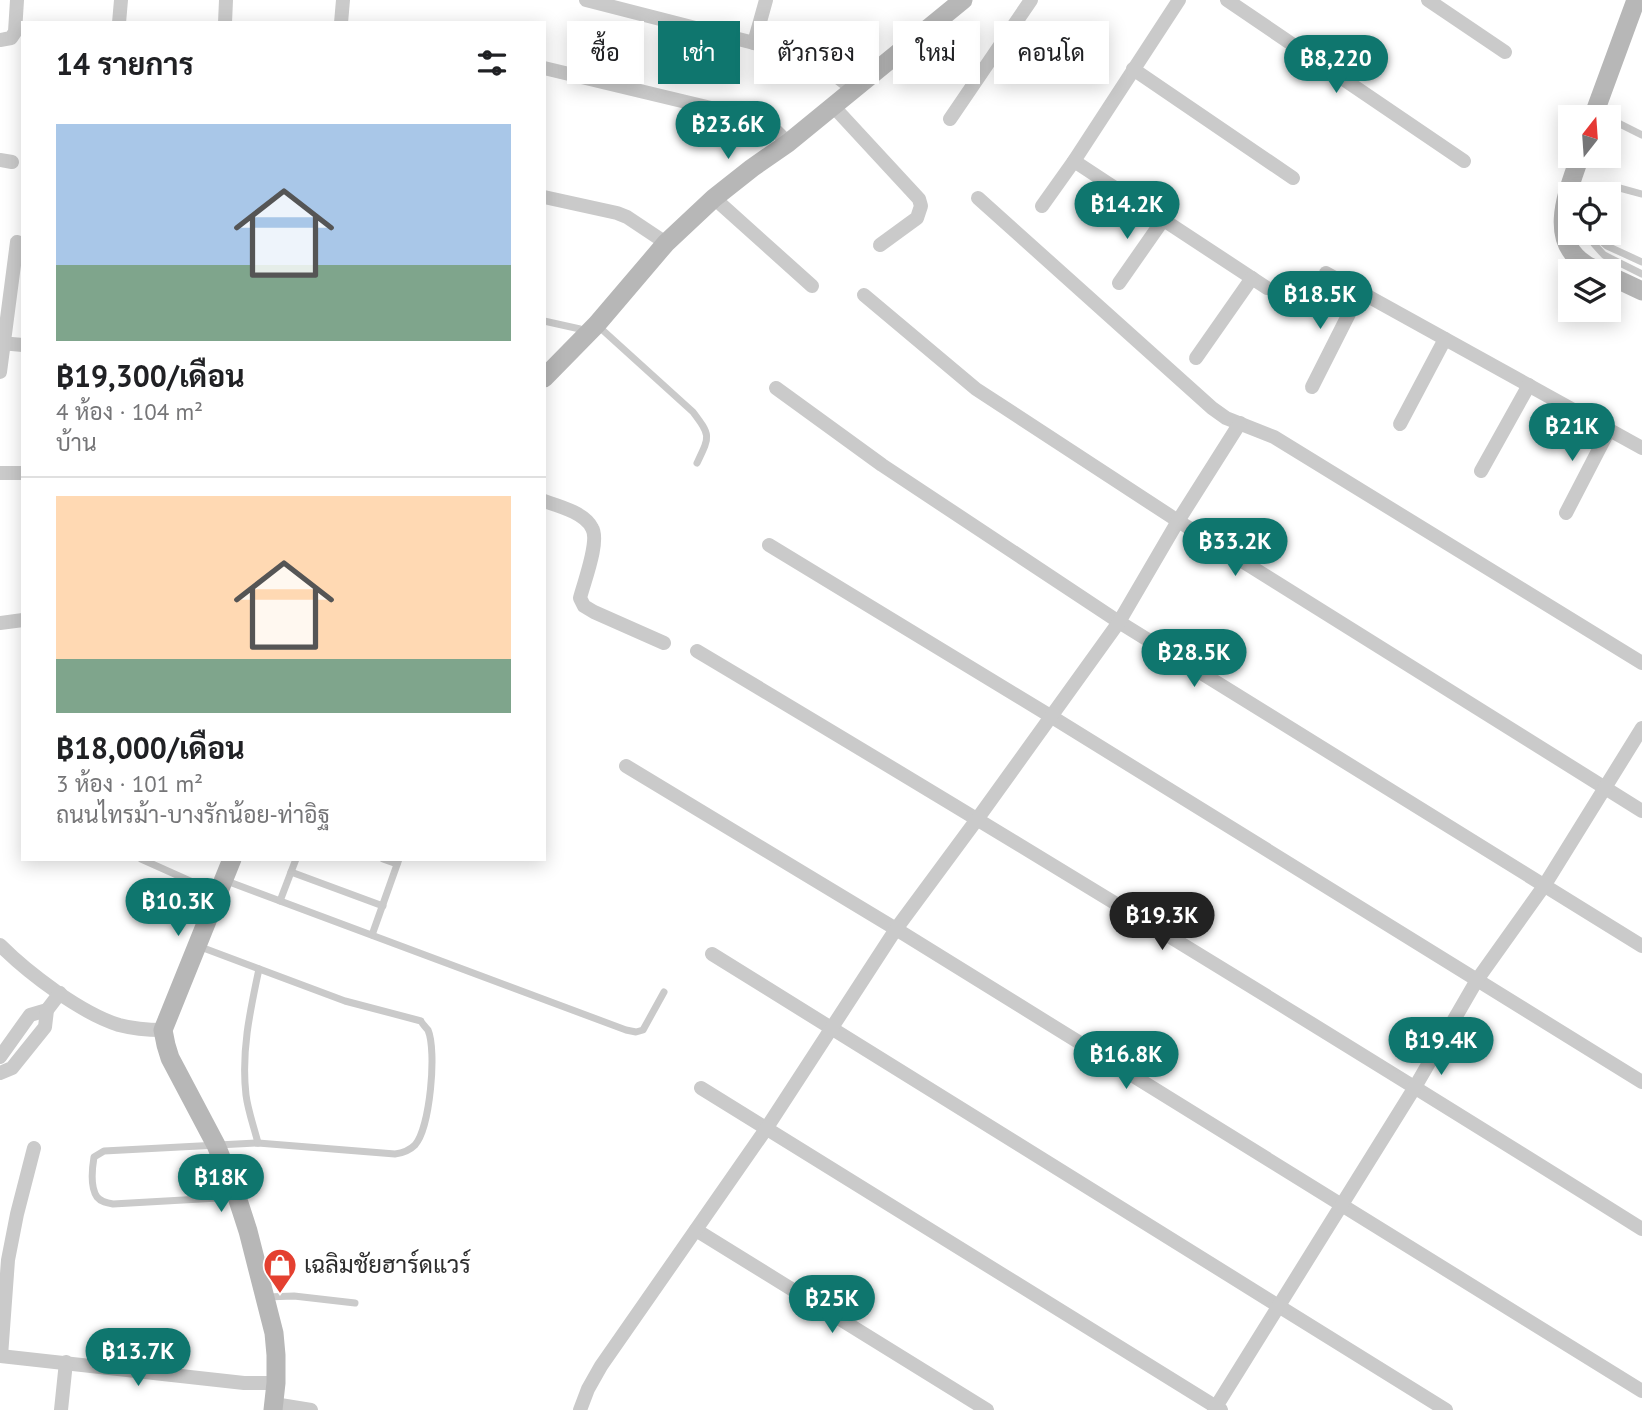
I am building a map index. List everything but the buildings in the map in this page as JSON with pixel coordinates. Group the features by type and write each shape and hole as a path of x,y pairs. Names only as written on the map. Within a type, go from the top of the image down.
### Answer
{"street":[{"path":"0,40 11,38 15,32 17,0"},
{"path":"120,21 121,0"},
{"path":"225,21 226,0"},
{"path":"341,21 343,0"},
{"path":"586,0 754,43"},
{"path":"760,21 766,0"},
{"path":"546,376 591,330 666,243 714,198 788,143 963,0"},
{"path":"950,119 1031,0"},
{"path":"1042,206 1179,0"},
{"path":"1227,0 1464,161"},
{"path":"1427,0 1506,52"},
{"path":"1604,105 1636,0"},
{"path":"546,68 757,119 773,128 788,143"},
{"path":"1133,69 1293,178"},
{"path":"847,84 853,89"},
{"path":"833,106 919,199 921,206 916,218 880,245"},
{"path":"1074,160 1267,288"},
{"path":"1576,168 1564,206 1563,231 1568,247 1579,259"},
{"path":"546,197 617,213 666,243"},
{"path":"714,198 812,286"},
{"path":"978,198 1226,418 1274,437 1642,663"},
{"path":"1119,283 1163,219"},
{"path":"0,372 18,242"},
{"path":"1326,273 1642,448"},
{"path":"1196,358 1252,278"},
{"path":"1621,282 1642,292"},
{"path":"1312,387 1360,292"},
{"path":"864,295 976,389 1178,521 1642,811"},
{"path":"1400,424 1445,339"},
{"path":"2,343 21,345"},
{"path":"1481,471 1528,385"},
{"path":"776,388 881,465 1119,622 1642,946"},
{"path":"580,1410 601,1366 765,1129 896,929 1119,622 1178,521 1240,424"},
{"path":"1566,513 1609,430"},
{"path":"0,472 21,474"},
{"path":"546,502 566,508 586,520 593,528 595,540 579,598 584,606 664,643"},
{"path":"769,545 1642,1082"},
{"path":"0,623 21,621"},
{"path":"697,651 978,818 1642,1229"},
{"path":"701,1088 1217,1409 1415,1087 1477,980 1544,886 1642,727"},
{"path":"626,766 896,929 1642,1391"},
{"path":"231,861 163,1030 170,1058 216,1145 237,1197 266,1297 275,1344 276,1383 273,1407 311,1410"},
{"path":"0,946 18,963 97,1017 138,1029 163,1030"},
{"path":"712,954 1446,1410"},
{"path":"0,1073 12,1068 45,1027 47,1010 60,993"},
{"path":"0,1057 30,1015 47,1010"},
{"path":"34,1148 8,1260 0,1356 244,1383 276,1383"},
{"path":"696,1230 987,1410"},
{"path":"61,1410 65,1362"}],"lane":[{"path":"1621,125 1642,135"},
{"path":"1621,189 1642,194"},
{"path":"1595,245 1604,255 1642,274"},
{"path":"1606,245 1642,262"},
{"path":"546,321 591,330 693,412 706,429 708,441 698,463"},
{"path":"147,861 221,886 280,901 626,1030 643,1030 664,992"},
{"path":"280,901 295,861"},
{"path":"372,935 398,862"},
{"path":"291,872 383,906"},
{"path":"197,945 345,1001 421,1021 427,1030 432,1048 426,1122 420,1138 407,1152 395,1154 258,1143 104,1151 94,1157 92,1183 96,1196 113,1204 237,1197"},
{"path":"258,1143 246,1097 244,1058 246,1028 259,969"},
{"path":"266,1297 294,1296 355,1303"}],"place":[{"name":"เฉลิมชัยฮาร์ดแวร์","path":"280,1295"}]}
